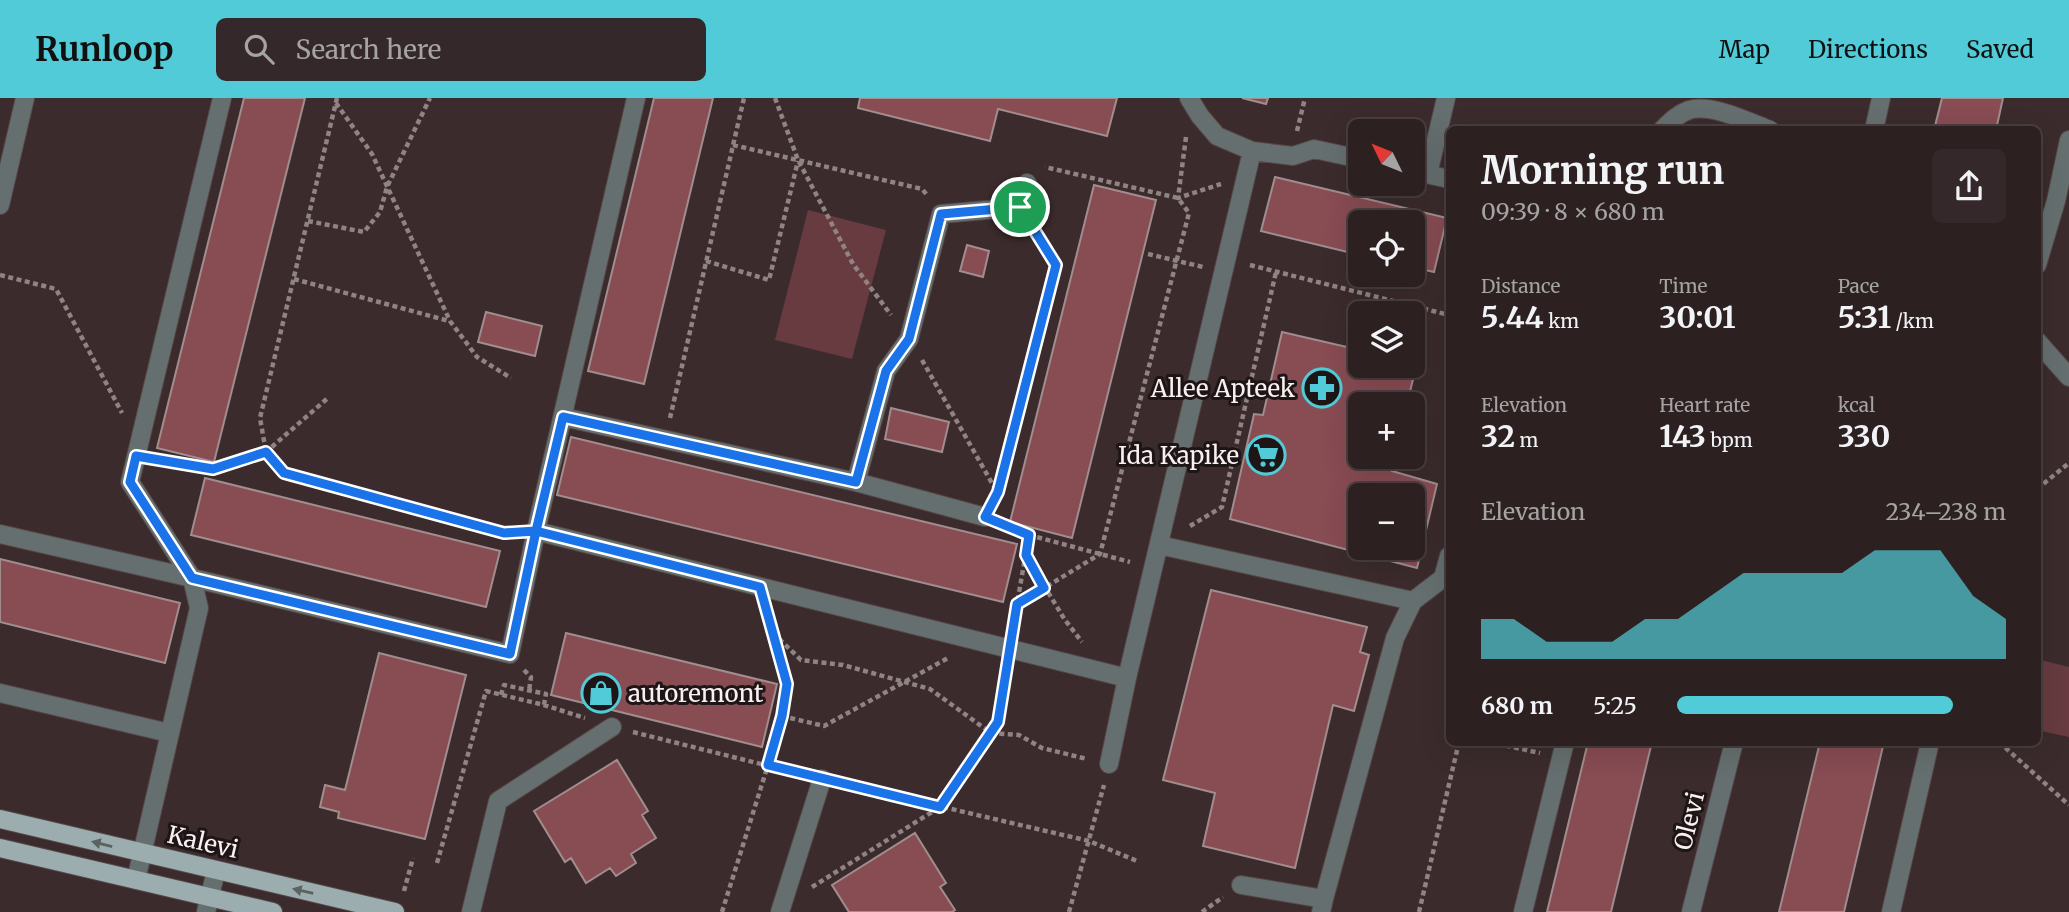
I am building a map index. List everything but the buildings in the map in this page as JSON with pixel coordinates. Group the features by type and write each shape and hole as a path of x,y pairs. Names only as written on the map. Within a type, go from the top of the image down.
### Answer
{"main road":[{"name":"Kalevi","path":"0,819 216,871 398,907"},
{"path":"0,848 136,880 208,905 274,912"}],"street":[{"path":"0,205 25,98"},
{"path":"136,880 199,608 192,578 130,482 222,98"},
{"path":"0,534 510,654 636,98"},
{"path":"1425,159 1446,98"},
{"path":"1875,126 1881,98"},
{"path":"1190,100 1217,136 1252,151 1293,156 1314,149 1348,156"},
{"path":"1666,126 1675,117 1692,109 1719,104 1762,126"},
{"path":"2041,252 2056,201 2069,140"},
{"path":"1109,764 1252,151"},
{"path":"1425,174 1446,178"},
{"path":"856,482 886,371 909,339 941,214 1020,207 1027,184"},
{"path":"2056,201 2069,215"},
{"path":"2041,346 2069,377"},
{"path":"563,417 856,482 985,517"},
{"path":"536,531 1127,678"},
{"path":"1159,545 1413,601"},
{"path":"1241,885 1323,905 1395,638 1413,601 1443,578 1446,567"},
{"path":"0,693 169,733"},
{"path":"471,912 498,801 612,727"},
{"name":"Olevi","path":"1691,912 1733,746"},
{"path":"1891,912 1929,746"},
{"path":"1523,912 1563,750"},
{"path":"781,909 822,779"},
{"path":"208,905 216,871"}],"path":[{"path":"308,221 364,232 380,212 387,187 430,98"},
{"path":"665,440 744,98"},
{"path":"775,98 798,160 853,264 909,339 998,492"},
{"path":"1017,604 1100,554 1189,213 1178,198 1190,100"},
{"path":"337,101 372,154 450,321 477,357 511,378"},
{"path":"337,101 260,418 266,452 284,473 504,533 536,531"},
{"path":"733,145 922,188 941,214"},
{"path":"706,261 769,280 798,160"},
{"path":"1027,184 1034,165 1178,198 1246,176"},
{"path":"1020,207 1056,265 998,492 985,517 1029,535 1153,568"},
{"path":"1148,254 1210,269 1248,265 1446,314"},
{"path":"1159,545 1222,507 1276,272"},
{"path":"0,275 56,289 124,419"},
{"path":"294,279 450,321"},
{"path":"136,456 213,469 266,452 330,397"},
{"path":"2041,486 2069,463"},
{"path":"781,909 940,807 991,733 998,722 1029,535"},
{"path":"1026,555 1065,620 1107,673"},
{"path":"722,912 782,716 787,684 760,587"},
{"path":"773,633 801,660 843,665 930,689 991,733 1019,734 1042,748 1109,764 1069,912"},
{"path":"782,716 824,726 979,641"},
{"path":"501,695 503,685 538,692 546,694 544,705"},
{"path":"436,863 486,691 544,705 612,727 1089,841 1137,861"},
{"path":"1419,912 1458,746"},
{"path":"1526,746 1563,750"},
{"path":"2003,746 2069,805"},
{"path":"398,907 413,858"}],"shaded area":[{"path":"808,210 886,230 852,359 775,340"},
{"path":"2041,660 2069,667 2069,737 2041,731"}],"place":[{"name":"Allee Apteek","path":"1322,388"},
{"name":"Ida Kapike","path":"1266,455"},
{"name":"autoremont","path":"601,693"}],"route":[{"path":"1020,207 941,214 909,339 886,371 856,482 563,417 536,531 504,533 284,473 266,452 213,469 136,456 130,482 192,578 510,654 536,531 760,587 787,684 782,716 768,765 940,807 998,722 1017,604 1044,588 1026,555 1029,535 985,517 998,492 1056,265 1020,207"}]}
